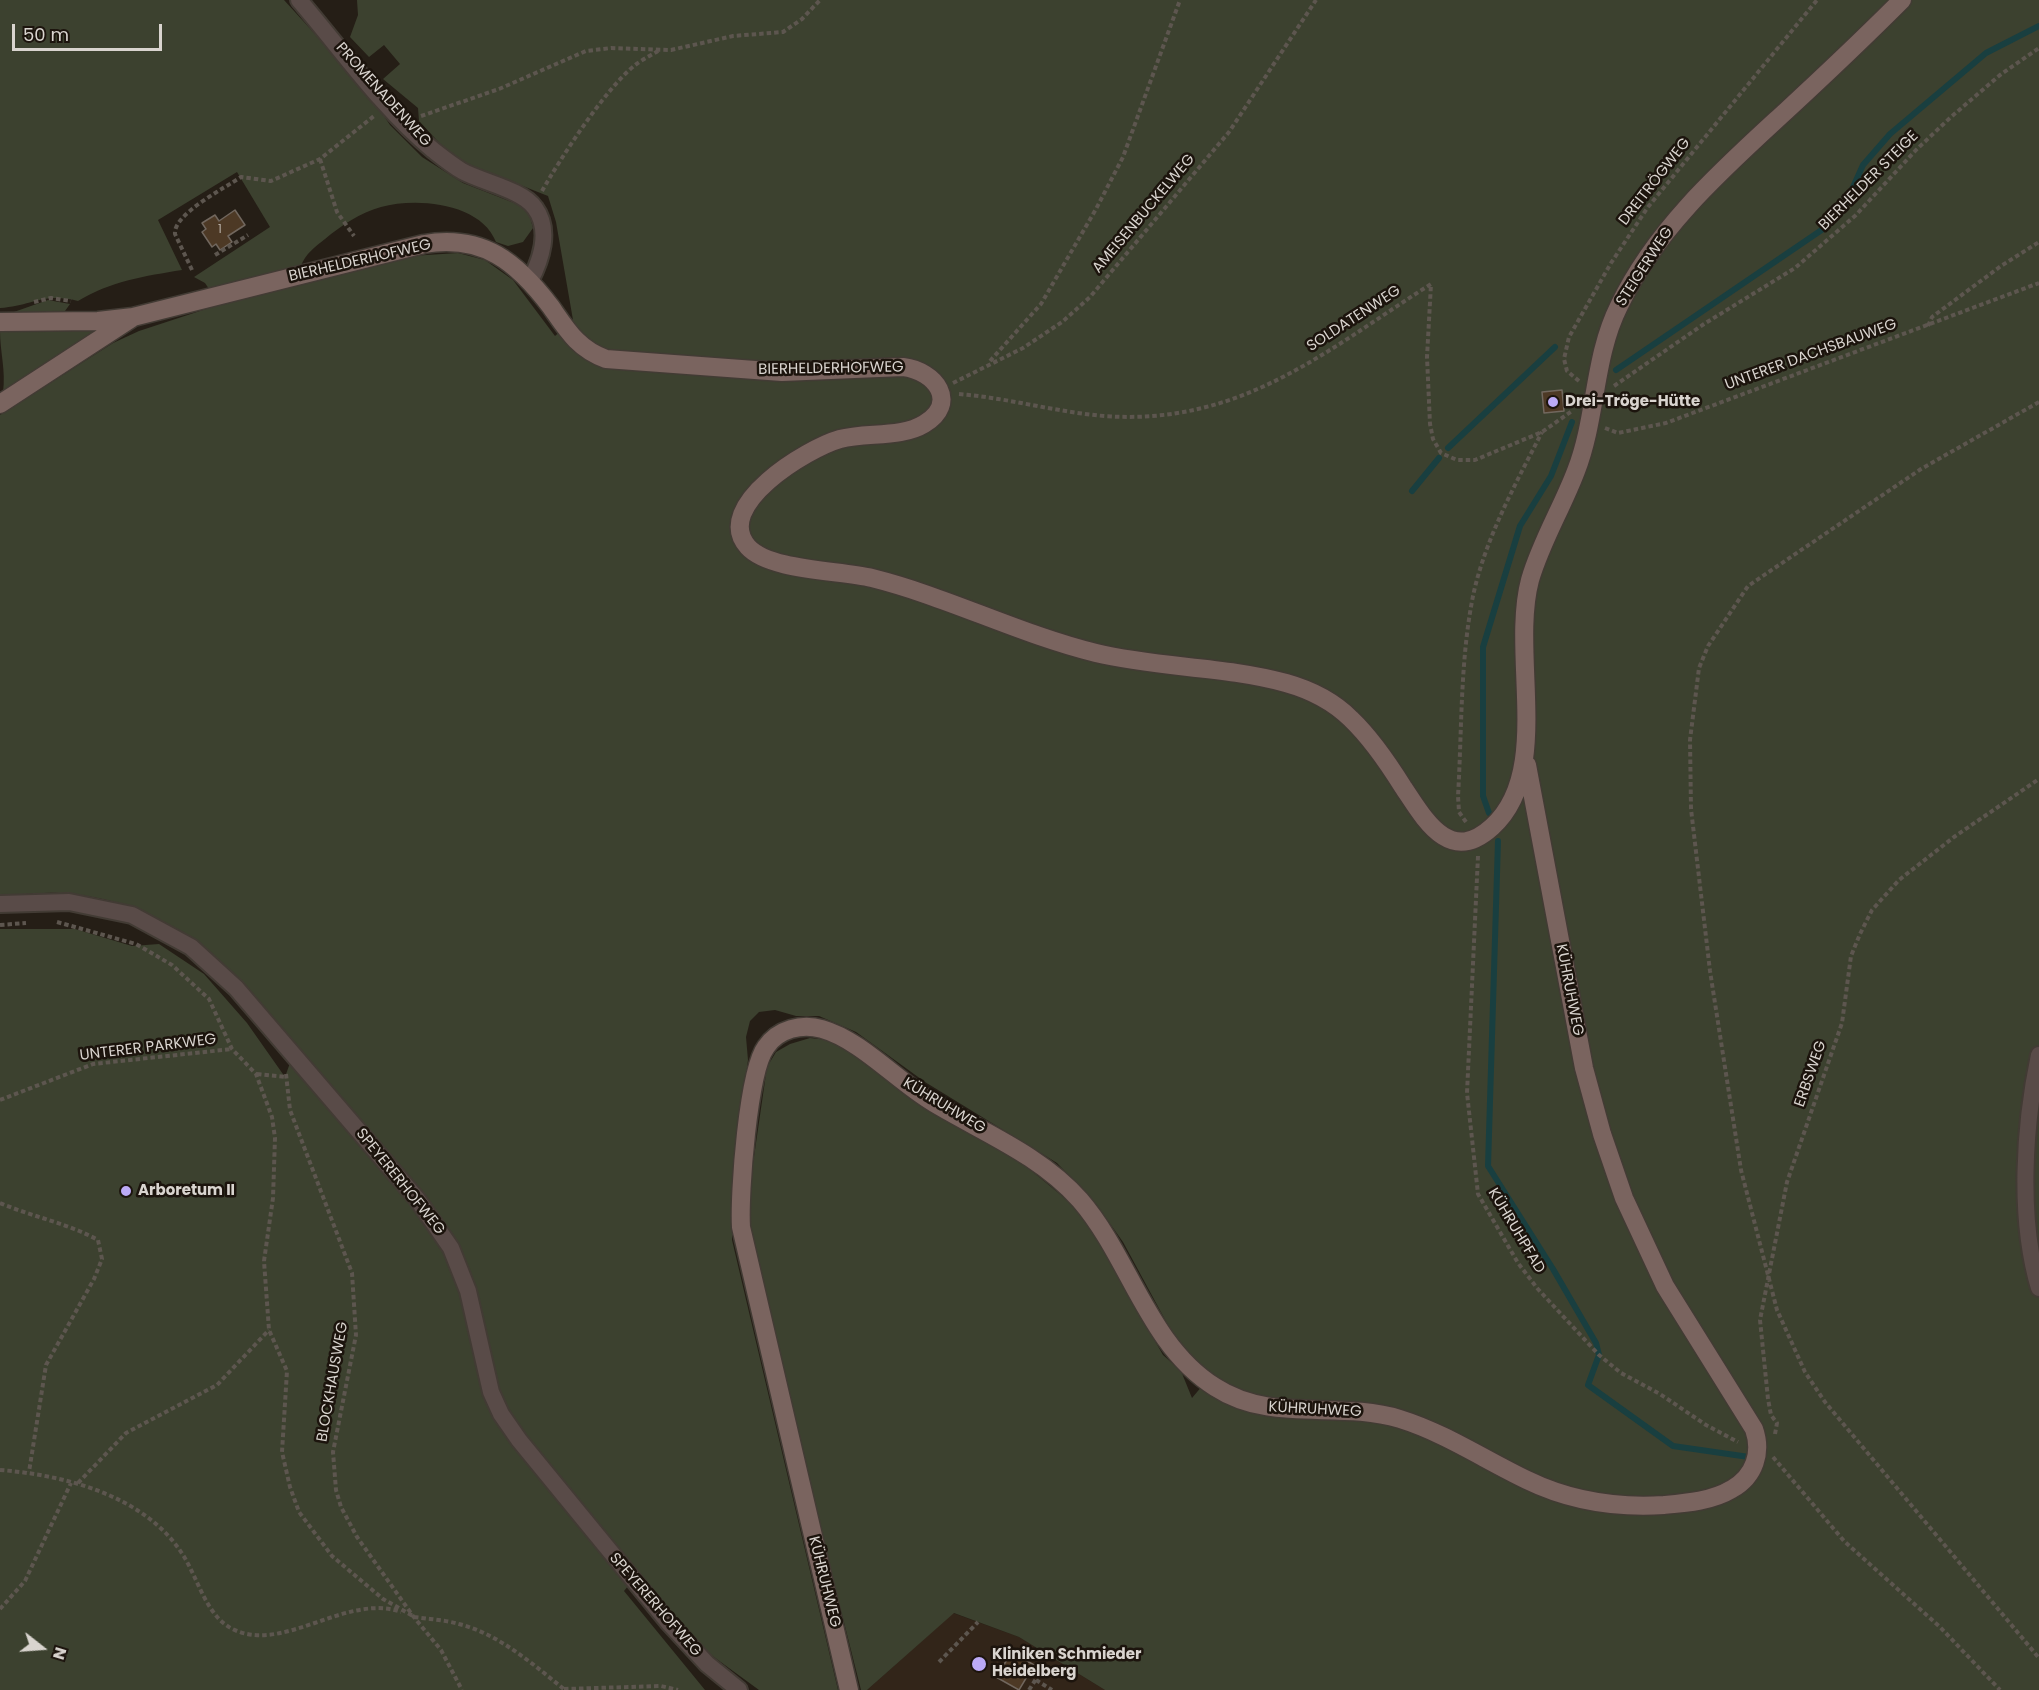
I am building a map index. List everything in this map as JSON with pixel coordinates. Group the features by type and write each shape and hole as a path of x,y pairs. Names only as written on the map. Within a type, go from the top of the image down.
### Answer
{"street":[{"name":"PROMENADENWEG","path":"299,0 388,106 432,149 456,167 524,198 534,207"},
{"name":"STEIGERWEG","path":"1525,757 1523,651 1526,598 1539,554 1577,469 1590,422 1594,386 1607,334 1620,302 1670,228 1724,169 1902,0"},
{"path":"530,281 541,254 543,239 542,224 534,207"},
{"name":"BIERHELDERHOFWEG","path":"0,322 98,321 133,317 438,242 466,244 495,253 512,263 530,281 575,342 588,352 606,359 782,372 907,367 930,376 939,390"},
{"path":"0,404 133,317"},
{"path":"939,390 936,412 920,426 831,442 778,473 753,496 744,509 741,527 747,545 767,558 879,579 1029,633 1101,654 1261,678 1305,689 1331,702 1351,718 1372,741 1432,829 1453,840 1477,838 1493,826 1509,807 1520,788 1525,757"},
{"name":"KÜHRUHWEG","path":"849,1690 741,1227 743,1165 758,1062 770,1041 782,1032 799,1027 822,1029 846,1040 932,1102 1013,1147 1056,1177 1078,1198 1101,1227 1167,1341 1196,1373 1233,1398 1282,1410 1344,1410 1399,1419 1448,1439 1538,1485 1574,1498 1615,1505 1683,1503 1723,1494 1737,1486 1749,1473 1756,1460 1758,1446 1754,1429 1746,1412 1682,1314 1650,1258 1624,1198 1605,1144 1584,1068 1558,939 1533,785 1525,757"},
{"name":"SPEYERERHOFWEG","path":"0,904 49,902 87,904 132,915 155,925 191,947 219,971 294,1054 417,1199 451,1248 468,1291 491,1392 501,1414 519,1440 662,1615 707,1664 739,1690"},
{"path":"2039,1055 2032,1089 2027,1142 2027,1188 2029,1232 2039,1288"}],"path":[{"path":"404,122 499,89 586,51 611,48 659,51 734,36 783,32 802,20 820,0"},
{"path":"987,364 1041,304 1096,208 1123,157 1180,0"},
{"name":"AMEISENBUCKELWEG","path":"939,390 1023,348 1062,322 1090,297 1229,132 1316,0"},
{"name":"DREITRÖGWEG","path":"1594,386 1573,378 1567,371 1564,348 1577,318 1648,207 1817,0"},
{"name":"BIERHELDER STEIGE","path":"1591,404 1704,324 1795,268 1856,215 1916,150 1952,117 2000,75 2039,48"},
{"path":"534,207 561,160 618,82 634,65 659,51"},
{"path":"192,270 175,234 174,227 182,216 241,177 271,182 320,159 388,106"},
{"path":"320,159 337,212 354,236"},
{"path":"215,255 248,235"},
{"path":"1928,326 1929,320 1940,311 2001,266 2039,242"},
{"name":"UNTERER DACHSBAUWEG","path":"1590,422 1618,433 1666,423 1928,326 2039,282"},
{"name":"SOLDATENWEG","path":"962,394 1104,416 1156,417 1208,408 1274,384 1431,284 1427,357 1430,424 1432,439 1441,453 1457,460 1475,460 1542,432 1566,414 1591,404"},
{"path":"2039,402 1921,469 1748,586 1708,646 1700,668 1690,741 1691,809 1710,971 1741,1170 1767,1279 1785,1332 1805,1372 1825,1402 2039,1658"},
{"path":"1477,838 1459,812 1458,796 1469,622 1474,594 1486,556 1509,500 1542,432"},
{"name":"ERBSWEG","path":"1758,1446 1774,1440 1777,1423 1771,1415 1760,1342 1760,1320 1767,1279 1787,1182 1842,1023 1851,956 1872,910 1899,880 1954,837 2039,779"},
{"name":"KÜHRUHPFAD","path":"1477,838 1477,912 1467,1093 1478,1194 1518,1263 1537,1288 1599,1354 1621,1373 1660,1394 1706,1425 1747,1446 1758,1446"},
{"path":"48,921 129,942 156,953 205,994 232,1049 256,1074 272,1117 275,1138 273,1198 264,1261 269,1330 286,1371 282,1452 299,1512 332,1556 383,1599 413,1616"},
{"path":"0,925 36,922"},
{"name":"UNTERER PARKWEG","path":"0,1100 93,1064 232,1049"},
{"name":"BLOCKHAUSWEG","path":"294,1054 286,1077 290,1110 334,1220 352,1273 356,1335 333,1452 336,1490 341,1507 357,1537 413,1616 441,1650 462,1690"},
{"path":"256,1074 286,1077"},
{"path":"0,1203 23,1213 74,1227 98,1240 102,1259 94,1279 46,1365 29,1472"},
{"path":"78,1483 126,1433 217,1385 269,1330"},
{"path":"1758,1446 1778,1460 1844,1541 1940,1627 2000,1690"},
{"path":"0,1470 29,1472 78,1483 137,1510 166,1534 184,1556 219,1620 239,1632 267,1635 371,1609 397,1610 413,1616 460,1624 476,1630 535,1664 564,1689 661,1686 678,1690"},
{"path":"0,1609 25,1581 70,1483"},
{"path":"939,1662 978,1622"},
{"path":"1029,1690 1043,1668"},
{"path":"1036,1680 1052,1690"}],"shaded area":[{"name":"Kliniken Schmieder Heidelberg","path":"953,1613 1019,1637 1105,1690 867,1690"}],"green space":[{"path":"0,0 284,0 368,92 390,125 422,157 463,183 522,206 528,210 533,228 523,242 508,246 496,242 488,229 463,211 429,203 396,204 373,210 345,224 311,251 301,266 209,289 205,283 194,277 270,227 237,172 158,220 182,270 116,284 78,301 56,298 0,308"},
{"path":"357,0 2039,0 2039,1690 1105,1690 1019,1637 954,1613 867,1690 861,1690 757,1276 746,1212 767,1067 776,1052 790,1044 810,1038 828,1040 849,1052 935,1114 1021,1162 1073,1205 1095,1236 1163,1355 1181,1371 1192,1398 1213,1373 1209,1374 1175,1338 1123,1242 1096,1204 1057,1163 925,1082 856,1032 819,1016 796,1016 775,1010 759,1012 750,1021 746,1037 748,1060 733,1173 732,1240 838,1690 759,1690 696,1644 637,1575 624,1591 705,1690 0,1690 0,929 75,929 132,946 159,944 204,974 247,1023 285,1077 296,1046 247,989 221,964 195,942 166,923 134,908 99,898 59,893 0,896 0,415 113,343 139,331 209,308 411,256 458,253 485,260 513,280 555,336 573,320 556,222 548,196 467,164 444,148 419,121 418,108 383,79 400,64 384,45 369,57 350,37 358,15"},
{"path":"48,300 70,304 65,311 11,313"},
{"path":"97,330 3,392 0,331"}],"building":[{"path":"235,210 245,225 228,236 232,242 220,250 216,244 212,247 202,232 206,229 202,223 215,215 219,221"},
{"name":"Drei-Tröge-Hütte","path":"1562,390 1564,411 1544,413 1542,392"},
{"path":"1012,1652 1034,1665 1019,1690 996,1677"}],"waterway":[{"path":"1616,370 1826,227 1845,205 1863,165 1890,134 1986,53 2039,26"},
{"path":"1448,448 1555,347"},
{"path":"1489,813 1483,796 1483,647 1520,526 1551,476 1572,422"},
{"path":"1412,491 1439,458"},
{"path":"1498,841 1488,1166 1553,1269 1596,1343 1599,1355 1588,1385 1673,1446 1749,1457"}],"place":[{"name":"Drei-Tröge-Hütte","path":"1553,402"},
{"name":"Arboretum II","path":"126,1191"},
{"name":"Kliniken Schmieder Heidelberg","path":"979,1664"}]}
